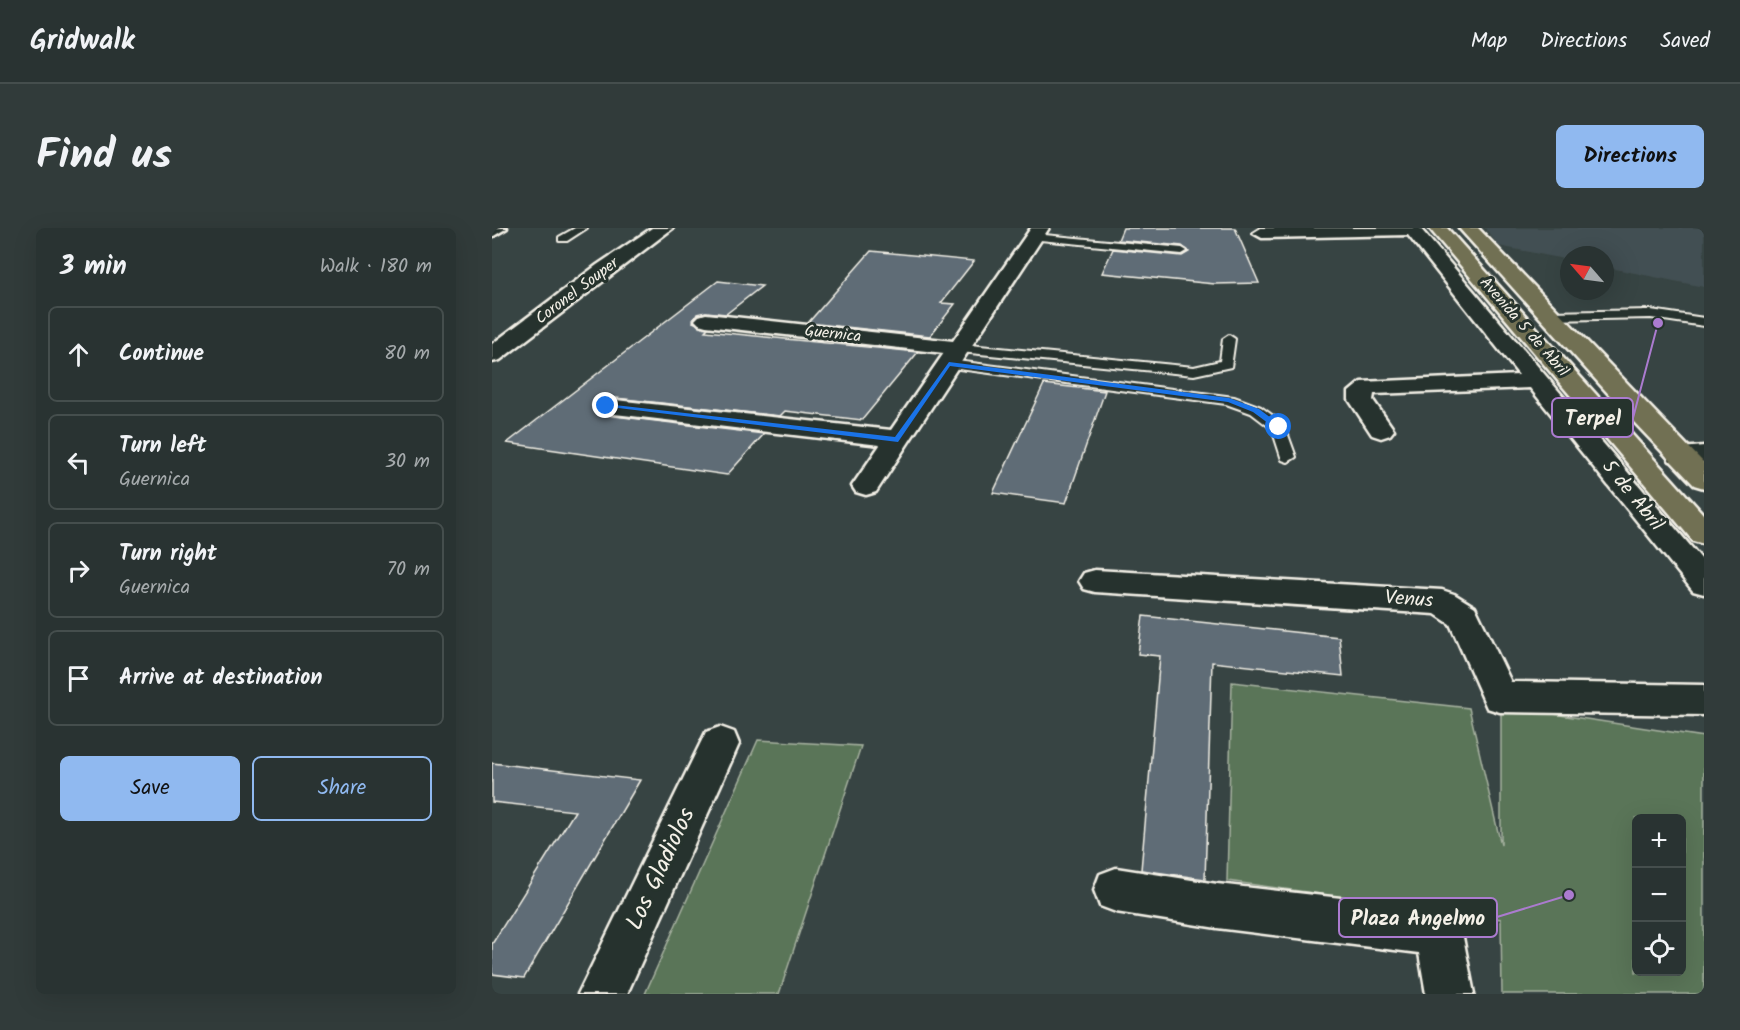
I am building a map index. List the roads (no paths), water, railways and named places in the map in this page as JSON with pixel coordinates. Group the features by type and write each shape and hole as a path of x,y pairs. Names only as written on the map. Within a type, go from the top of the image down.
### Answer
{"main road":[{"name":"Avenida 5 de Abril","path":"1438,228 1704,534"},
{"name":"Avenida 5 de Abril","path":"1468,228 1549,316 1692,454 1704,479"}],"street":[{"name":"Coronel Souper","path":"492,355 604,269 664,228"},
{"name":"5 de Abril","path":"1262,233 1412,229 1704,583"},
{"path":"866,486 1037,232"},
{"name":"Guernica","path":"706,321 954,356"},
{"path":"1381,430 1360,400 1361,392 1370,387 1538,381"},
{"path":"606,406 898,439"},
{"name":"Venus","path":"1095,580 1442,602 1463,616 1500,697 1704,700"},
{"name":"Los Gladiolos","path":"602,994 720,744"},
{"path":"1116,890 1217,906 1439,932 1450,994"}],"lane":[{"path":"563,239 582,228"},
{"path":"1037,232 1182,251"},
{"path":"1549,316 1651,314 1704,322"},
{"path":"954,356 1194,371 1226,364 1229,339"},
{"path":"954,356 1229,400 1256,410 1279,427 1288,458"}],"place":[{"name":"Terpel","path":"1658,323"},
{"name":"Plaza Angelmo","path":"1569,895"}]}
